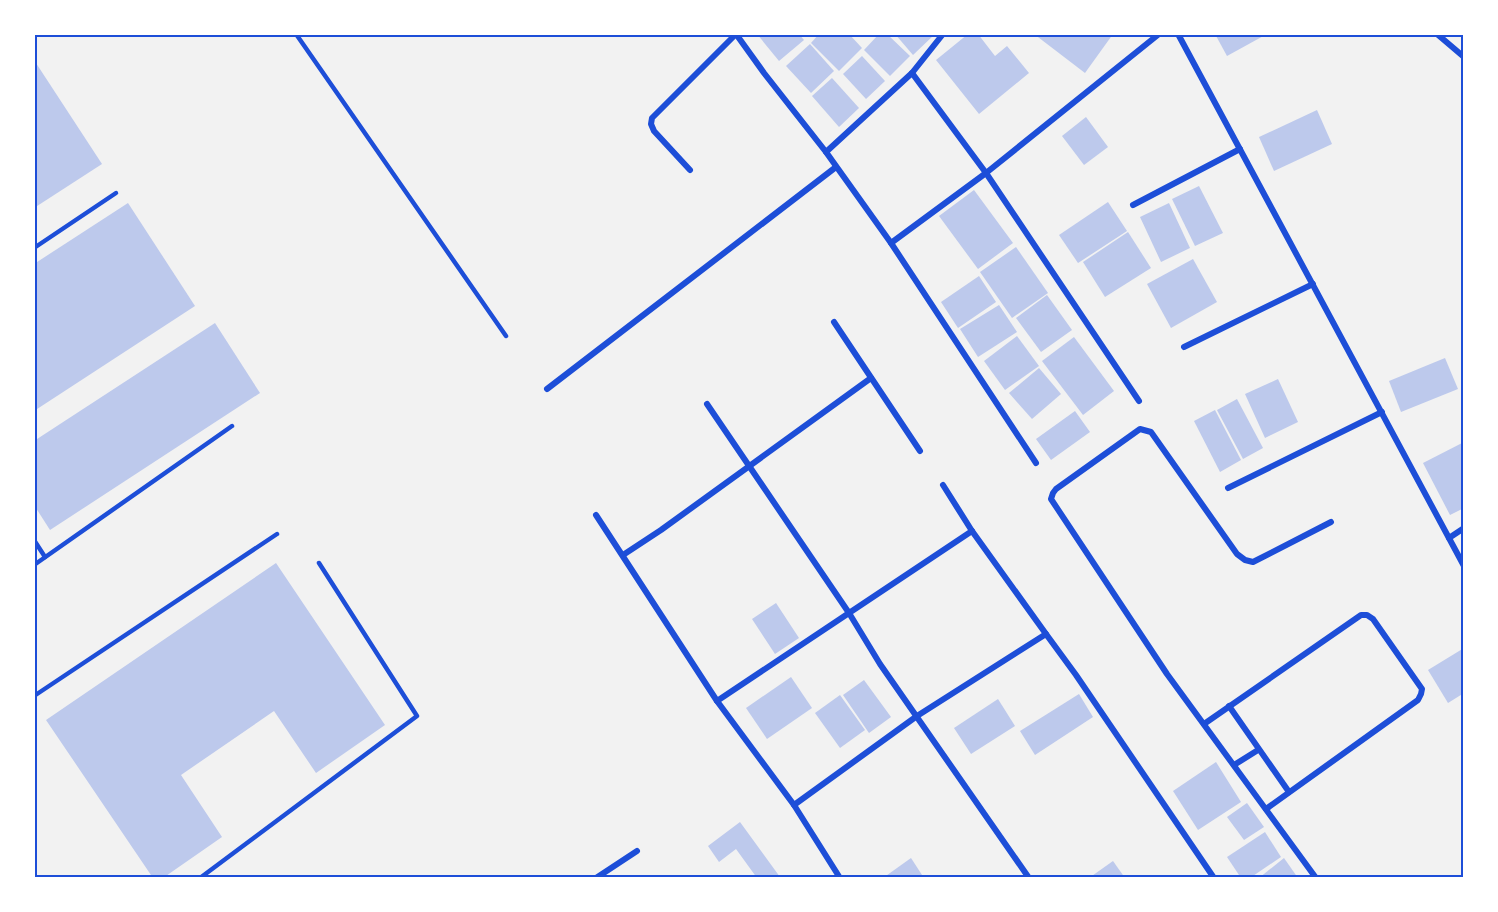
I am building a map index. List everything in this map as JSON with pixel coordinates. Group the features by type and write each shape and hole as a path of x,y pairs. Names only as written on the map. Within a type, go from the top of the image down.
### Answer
{"street":[{"path":"826,152 912,73 943,34"},
{"path":"891,243 986,173 1159,34"},
{"path":"1178,34 1464,566"},
{"path":"1437,34 1464,57"},
{"path":"690,170 654,130 651,124 652,118 735,35 826,152 891,243 1036,463"},
{"path":"912,73 986,173 1139,401"},
{"path":"1133,205 1240,148"},
{"path":"547,389 836,167"},
{"path":"1184,347 1313,284"},
{"path":"834,322 920,451"},
{"path":"622,555 661,530 871,378"},
{"path":"707,404 849,613 880,664 1029,878"},
{"path":"1228,488 1382,412"},
{"path":"1316,878 1167,674 1052,499 1053,493 1140,429 1151,432 1237,554 1245,560 1252,562 1331,522"},
{"path":"942,485 972,531 1076,675 1214,878"},
{"path":"596,515 717,701 794,805 840,878"},
{"path":"1449,538 1464,528"},
{"path":"717,701 972,531"},
{"path":"1204,724 1361,615 1367,615 1373,619 1422,689 1418,700 1266,809"},
{"path":"794,805 917,716 1046,634"},
{"path":"1229,706 1289,792"},
{"path":"1234,765 1258,750"},
{"path":"596,878 637,850"}],"lane":[{"path":"296,34 506,336"},
{"path":"34,248 116,193"},
{"path":"34,564 232,426"},
{"path":"34,696 277,534"},
{"path":"34,540 45,557"},
{"path":"200,878 417,716 319,563"}],"building":[{"path":"757,34 799,34 804,40 779,61"},
{"path":"819,34 849,34 862,48 839,71 811,43"},
{"path":"879,34 887,34 910,56 890,76 864,50"},
{"path":"895,34 935,34 913,55"},
{"path":"968,34 978,34 995,56 1007,46 1029,73 979,114 936,60"},
{"path":"1034,34 1113,34 1085,73"},
{"path":"1215,34 1267,34 1227,56"},
{"path":"810,44 834,71 811,93 786,66"},
{"path":"862,56 885,81 866,99 843,74"},
{"path":"34,60 102,164 34,208"},
{"path":"832,78 859,108 839,127 812,96"},
{"path":"1317,110 1332,144 1274,171 1259,137"},
{"path":"1086,117 1108,147 1084,165 1062,136"},
{"path":"1199,186 1223,233 1195,246 1172,199"},
{"path":"974,190 1013,243 978,269 939,216"},
{"path":"1108,202 1127,231 1078,263 1059,235"},
{"path":"128,203 195,306 34,411 34,264"},
{"path":"1169,203 1190,248 1161,262 1140,217"},
{"path":"1128,232 1151,268 1105,297 1083,262"},
{"path":"1016,247 1048,293 1012,318 980,272"},
{"path":"1193,259 1217,302 1171,328 1147,284"},
{"path":"979,276 996,302 958,328 941,302"},
{"path":"1047,295 1072,330 1041,352 1016,318"},
{"path":"999,305 1017,332 978,357 960,329"},
{"path":"215,323 260,393 50,530 34,505 34,441"},
{"path":"1017,336 1039,366 1005,390 984,361"},
{"path":"1074,337 1114,391 1083,415 1042,361"},
{"path":"1445,358 1458,389 1401,412 1389,381"},
{"path":"1039,368 1061,394 1032,419 1009,393"},
{"path":"1278,379 1298,422 1265,438 1245,394"},
{"path":"1237,399 1263,448 1243,459 1217,410"},
{"path":"1215,410 1241,460 1220,472 1194,421"},
{"path":"1075,411 1090,432 1051,460 1036,439"},
{"path":"1464,442 1464,508 1450,515 1423,463"},
{"path":"276,563 385,725 316,773 274,711 181,775 222,837 163,878 153,878 46,720"},
{"path":"776,603 799,638 775,654 752,619"},
{"path":"1464,648 1464,693 1448,703 1428,670"},
{"path":"791,677 812,708 767,739 746,708"},
{"path":"864,680 891,717 869,733 843,695"},
{"path":"1079,694 1093,717 1035,755 1020,731"},
{"path":"840,695 865,730 840,748 815,713"},
{"path":"998,699 1015,726 971,754 954,728"},
{"path":"1216,762 1241,802 1198,830 1173,791"},
{"path":"1247,803 1264,827 1244,840 1227,817"},
{"path":"740,822 779,878 757,878 736,849 719,862 708,846"},
{"path":"1265,832 1281,857 1250,878 1241,878 1227,857"},
{"path":"911,858 924,878 883,878"},
{"path":"1284,858 1298,878 1259,878"},
{"path":"1113,861 1125,878 1089,878"}]}
